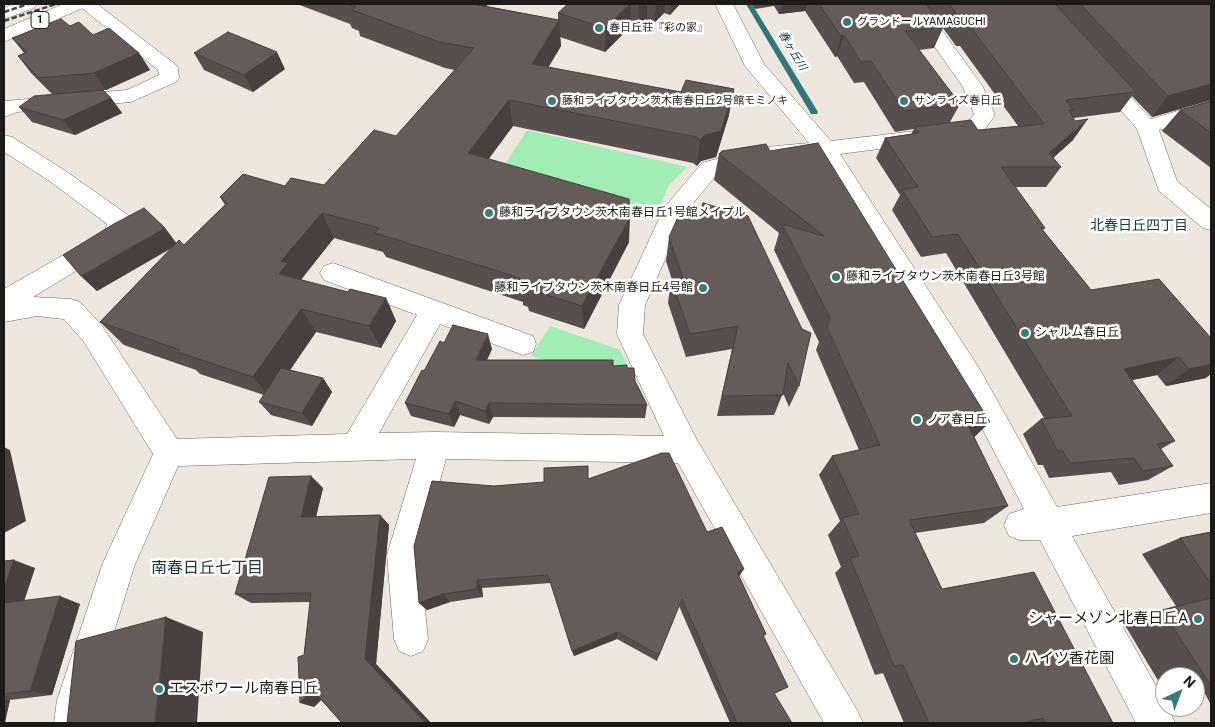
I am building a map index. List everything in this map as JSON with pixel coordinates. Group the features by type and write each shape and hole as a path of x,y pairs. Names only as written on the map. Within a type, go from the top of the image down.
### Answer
{"street":[{"name":"1","path":"4,14 28,4"},
{"name":"1","path":"6,34 77,4"},
{"path":"4,111 12,106 131,96 169,78 168,68 86,4"},
{"path":"724,4 755,66 826,149 969,376 1034,524 1156,723"},
{"path":"844,723 686,450 630,334 632,305 676,208 710,168 755,156 972,131 985,115 973,87 914,4"},
{"path":"1089,62 1147,127 1168,185 1211,222"},
{"path":"1147,127 1211,107"},
{"path":"4,142 56,174 120,221 115,236 4,301"},
{"path":"676,208 704,216"},
{"path":"333,273 522,344"},
{"path":"4,312 37,306 71,309 102,324 169,453"},
{"path":"355,448 433,312"},
{"path":"169,453 435,445 686,450"},
{"path":"411,639 403,555 435,445"},
{"path":"73,723 75,700 118,565 169,453"},
{"path":"1034,524 1211,498"}],"green space":[{"path":"527,130 687,167 669,185 657,213 499,174"},
{"path":"550,326 620,350 628,366 582,370 531,356"}],"building":[{"path":"347,4 473,4 559,20 532,64 681,92 686,80 734,89 721,131 705,135 700,140 696,137 509,100 468,153 629,199 630,217 582,306 525,288 527,284 519,282 520,278 375,233 379,228 322,213 281,261 288,263 279,274 348,292 350,289 386,298 369,326 301,309 253,377 178,352 180,350 100,322 179,240 184,245 227,203 220,197 243,174 285,186 291,178 324,185 374,130 396,136 474,48 439,42 352,10 356,7"},
{"path":"568,4 630,4 605,28 558,13"},
{"path":"819,4 926,4 943,28 905,31 960,104 904,111 871,61 861,62 844,35 841,36"},
{"path":"949,4 1055,4 1136,92 1066,100 1073,110 1069,110 1075,121 1088,119 1049,153 1061,167 1001,167 1045,228 1041,228 1091,290 1159,279 1211,338 1211,364 1189,369 1179,357 1124,369 1175,441 1157,444 1173,466 1143,471 1134,458 1070,463 1062,450 1057,450 1041,419 1072,416 958,234 932,237 902,190 918,187 885,138 919,133 915,127 971,120 978,130 1044,124 969,25 966,25"},
{"path":"1080,4 1211,4 1211,84 1168,96"},
{"path":"61,19 70,26 79,22 93,35 109,28 139,53 94,73 39,78 18,56 27,52 12,38"},
{"path":"228,32 277,52 244,75 194,53"},
{"path":"103,90 111,98 63,120 19,107 34,96"},
{"path":"1211,101 1211,133 1180,110"},
{"path":"818,143 990,422 969,427 1008,506 909,520 942,589 1034,572 1113,723 1045,723 1043,718 1023,723 929,723 903,665 894,666 850,558 859,556 842,518 859,514 832,456 880,445 827,327 830,318 782,224 824,236 719,154 722,151 766,144 770,151"},
{"path":"703,203 748,216 802,329 811,333 799,386 788,363 783,395 722,396 738,326 690,334 671,280 683,278 669,237 677,219 698,216"},
{"path":"144,208 165,228 81,276 63,255 112,225"},
{"path":"453,325 488,334 476,360 613,360 613,366 627,365 627,368 634,368 635,381 647,405 489,403 485,411 455,401 449,414 405,403 422,370 424,371 440,341 444,343"},
{"path":"281,368 323,378 302,413 259,402"},
{"path":"662,453 669,453 707,532 722,527 744,569 737,572 766,634 763,635 788,687 774,693 792,723 737,723 682,599 659,655 617,632 572,651 548,575 477,580 477,589 443,594 419,603 414,546 432,481 494,486 544,482 544,468 588,466 588,479"},
{"path":"311,476 301,517 380,515 365,659 426,723 342,723 313,690 300,703 298,657 304,655 311,593 235,594 269,477"},
{"path":"1211,532 1211,584 1180,538"},
{"path":"14,560 4,589 4,561"},
{"path":"60,596 30,691 4,694 4,603"},
{"path":"1211,598 1211,686 1205,677 1205,667 1199,667 1162,610"},
{"path":"166,617 155,723 67,723 76,641"}],"waterway":[{"name":"春ヶ丘川","path":"749,4 814,112"}],"railway":[{"path":"4,12 28,4"},
{"path":"4,21 56,4"}],"place":[{"name":"グランドールYAMAGUCHI","path":"847,22"},
{"name":"春日丘荘『彩の家』","path":"599,28"},
{"name":"藤和ライブタウン茨木南春日丘2号館モミノキ","path":"552,101"},
{"name":"サンライズ春日丘","path":"904,101"},
{"name":"藤和ライブタウン茨木南春日丘1号館メイプル","path":"489,213"},
{"name":"藤和ライブタウン茨木南春日丘3号館","path":"836,277"},
{"name":"藤和ライブタウン茨木南春日丘4号館","path":"703,288"},
{"name":"シャルム春日丘","path":"1025,333"},
{"name":"ノア春日丘","path":"917,420"},
{"name":"シャーメゾン北春日丘A","path":"1198,619"},
{"name":"ハイツ香花園","path":"1014,659"},
{"name":"エスポワール南春日丘","path":"159,689"}],"district":[{"name":"北春日丘四丁目","path":"1139,226"},
{"name":"南春日丘七丁目","path":"207,569"}]}
